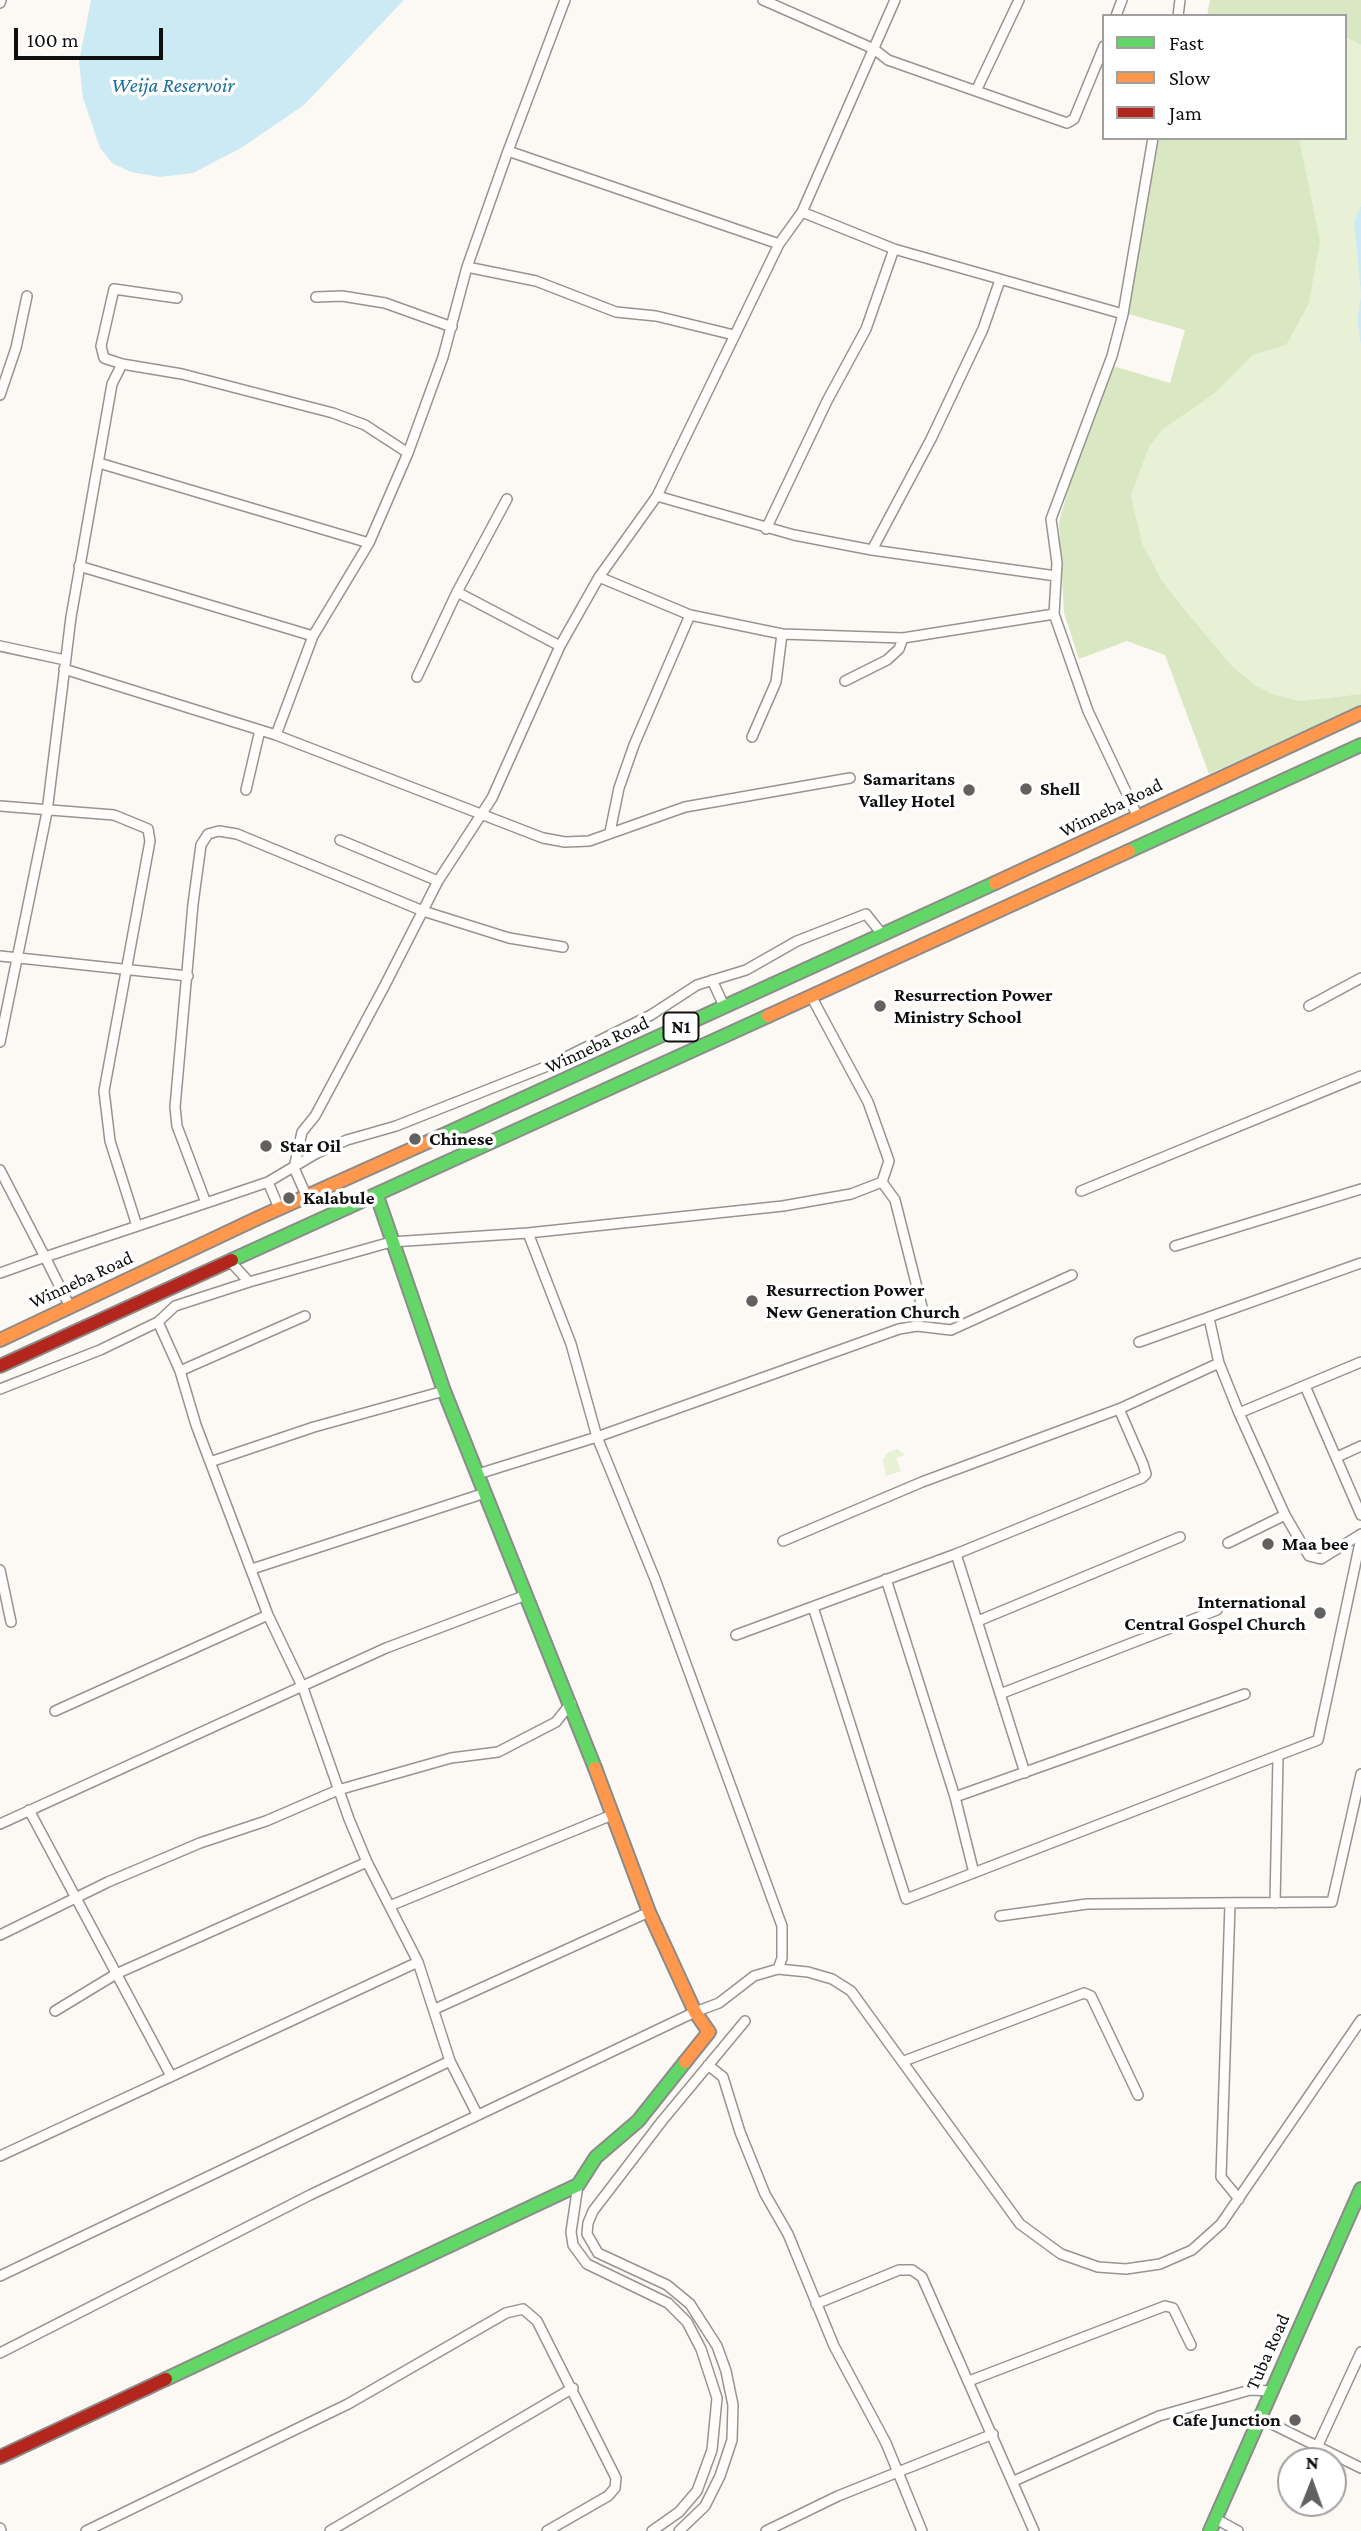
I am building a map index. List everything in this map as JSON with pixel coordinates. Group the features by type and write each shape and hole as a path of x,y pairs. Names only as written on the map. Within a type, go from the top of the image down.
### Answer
{"main road":[{"name":"Winneba Road","path":"0,1340 307,1196 559,1083 1361,713"},
{"name":"N1","path":"0,1366 1361,745"},
{"path":"1212,782 1224,807"},
{"path":"0,2457 578,2185 596,2157 638,2121 707,2038 709,2032 706,2024 695,2012 649,1912 571,1703 444,1391 377,1196"},
{"name":"Tuba Road","path":"1213,2525 1357,2209 1361,2189"}],"street":[{"path":"276,734 313,636 369,543 408,453 452,327 467,267 565,0"},
{"path":"763,0 874,49 888,60 1042,116 1071,122 1102,51"},
{"path":"307,1196 294,1168 302,1132 315,1116 438,881 482,814 519,743 560,646 599,577 657,496 779,244 803,212 895,0"},
{"path":"976,91 1019,0"},
{"path":"1137,815 1088,711 1054,614 1056,576 1051,519 1112,356 1123,314 1153,140"},
{"path":"508,150 779,244"},
{"path":"803,212 894,249 1123,314"},
{"path":"766,529 827,401 866,329 894,249"},
{"path":"467,267 536,281 616,312 656,316 734,335"},
{"path":"873,550 931,439 983,329 1000,280"},
{"path":"177,298 114,289 101,353 104,358 122,364 182,374 333,413 365,425 408,453"},
{"path":"0,395 16,348 27,296"},
{"path":"316,297 342,296 385,303 452,327"},
{"path":"0,1042 1,1026 18,959 47,812 64,665 79,566 112,384 122,364"},
{"path":"99,463 369,543"},
{"path":"657,496 766,529 873,550 1056,576"},
{"path":"417,677 457,592 507,499"},
{"path":"79,566 313,636"},
{"path":"599,577 690,615 782,635 903,638 1054,614"},
{"path":"457,592 560,646"},
{"path":"610,832 619,788 634,745 690,615"},
{"path":"752,737 776,682 782,635"},
{"path":"845,681 887,660 899,649 903,638"},
{"path":"0,646 276,734 543,838 565,842 589,842 610,832 685,807 850,778"},
{"path":"246,790 260,730"},
{"path":"0,806 47,812 114,815 148,829 150,841 124,969 104,1091 110,1141 136,1226"},
{"path":"206,1203 187,1157 175,1107 201,845 208,834 219,831 237,834 423,911 509,938 563,947"},
{"path":"340,840 438,881"},
{"path":"0,1273 268,1182 317,1153 347,1140 396,1126 550,1065 651,1015 697,985 746,971 781,948 866,914 881,933"},
{"path":"0,956 188,976"},
{"path":"1309,1006 1361,978"},
{"path":"712,980 724,1006"},
{"path":"811,996 868,1102 889,1161 882,1182"},
{"path":"550,1065 559,1083"},
{"path":"1081,1191 1361,1076"},
{"path":"1,1177 70,1307"},
{"path":"268,1182 279,1209"},
{"path":"0,1390 100,1350 158,1322 175,1306 391,1242 528,1233 783,1206 851,1194 882,1182"},
{"path":"882,1182 895,1200 922,1307"},
{"path":"1175,1246 1361,1189"},
{"path":"528,1233 571,1344 597,1437 655,1579 782,1926 782,1958 778,1969"},
{"path":"230,1261 250,1282"},
{"path":"1139,1342 1361,1263"},
{"path":"478,1475 597,1437 899,1329 917,1326 951,1330 1072,1275"},
{"path":"180,1371 305,1316"},
{"path":"1209,1318 1219,1363 1239,1413 1285,1515 1311,1559 1321,1559 1361,1536"},
{"path":"158,1322 180,1371 210,1462 268,1615 303,1688 338,1790 367,1862 392,1905 418,1962 450,2061 477,2114"},
{"path":"1239,1413 1361,1362"},
{"path":"783,1541 922,1482 1119,1409 1219,1363"},
{"path":"1305,1386 1361,1515"},
{"path":"210,1462 314,1427 444,1391"},
{"path":"736,1635 956,1554 1143,1478 1146,1475 1143,1464 1119,1409"},
{"path":"1337,1457 1361,1446"},
{"path":"251,1569 485,1493"},
{"path":"1228,1543 1285,1515"},
{"path":"813,1607 906,1899 1278,1758 1318,1740 1361,1536"},
{"path":"978,1621 1180,1537"},
{"path":"956,1554 1025,1773"},
{"path":"0,1570 11,1622"},
{"path":"886,1579 955,1797 974,1873"},
{"path":"0,1824 386,1648 526,1595"},
{"path":"1000,1694 1217,1610"},
{"path":"55,1711 268,1615"},
{"path":"955,1797 1245,1693"},
{"path":"0,1935 200,1843 266,1821 338,1790 451,1758 498,1752 556,1722 571,1703"},
{"path":"1275,1903 1278,1758"},
{"path":"1000,1916 1087,1904 1332,1902 1361,1774"},
{"path":"29,1810 171,2076"},
{"path":"392,1905 612,1815"},
{"path":"55,2011 116,1974 367,1862"},
{"path":"1230,1904 1221,2177 1239,2199"},
{"path":"435,2009 649,1912"},
{"path":"0,2156 418,1962"},
{"path":"0,2353 310,2195 477,2114 719,2003 754,1976 778,1969 808,1972 832,1979 851,1991 1020,2224 1061,2254 1098,2266 1126,2269 1160,2264 1192,2250 1221,2224 1361,2020"},
{"path":"904,2061 1084,1993 1091,1996 1138,2095"},
{"path":"679,2531 705,2506 720,2476 732,2440 733,2405 726,2371 717,2346 690,2304 667,2285 598,2253 587,2234 593,2211 745,2021"},
{"path":"0,2276 450,2061"},
{"path":"708,2065 723,2077 765,2194 788,2234 851,2381 886,2443 895,2472 922,2531"},
{"path":"578,2185 571,2232 573,2245 587,2264 615,2281 668,2303 687,2322 701,2349 717,2398 712,2450 697,2491 679,2512 652,2531"},
{"path":"816,2304 899,2270 912,2270 922,2277 1034,2531"},
{"path":"969,2381 1165,2306 1173,2308 1191,2344"},
{"path":"86,2531 348,2404 506,2313 523,2309 537,2321 573,2388 615,2477 615,2488 608,2496 547,2531"},
{"path":"1318,2445 1361,2352"},
{"path":"330,2531 573,2388"},
{"path":"1014,2481 1160,2416 1250,2390 1272,2391"},
{"path":"1260,2418 1361,2468"},
{"path":"766,2531 895,2472 993,2434"},
{"path":"1213,2525 1238,2531"}],"green space":[{"path":"1210,0 1361,0 1361,45 1347,38 1347,14 1207,14"},
{"path":"1347,38 1361,45 1361,205 1354,222 1361,295 1357,320 1361,346 1361,694 1300,701 1272,694 1255,685 1232,666 1180,604 1161,579 1142,543 1131,494 1149,447 1162,430 1215,393 1253,355 1286,345 1320,240 1299,140 1347,140"},
{"path":"1159,140 1299,140 1320,240 1309,303 1286,345 1253,355 1215,393 1162,430 1149,447 1131,495 1142,543 1161,579 1232,666 1255,685 1272,694 1300,701 1361,694 1361,706 1209,774 1165,655 1127,641 1079,659 1064,613 1059,522 1076,462 1113,366 1170,383 1185,330 1128,314"},
{"path":"897,1449 905,1455 896,1458 901,1471 886,1476 883,1460 887,1453"}],"water":[{"name":"Weija Reservoir","path":"91,0 404,0 304,105 241,148 193,173 160,177 131,172 112,163 100,148 83,98 79,62"},
{"path":"1361,205 1361,295 1354,222"},
{"path":"1361,295 1361,346 1357,320"}],"traffic: fast":[{"path":"1129,851 1361,745"},
{"path":"441,1136 995,883"},
{"path":"232,1260 768,1016"},
{"path":"377,1196 444,1391 595,1768"},
{"path":"166,2379 578,2185 596,2157 638,2121 685,2062"},
{"path":"1210,2531 1361,2189"}],"traffic: slow":[{"path":"995,883 1361,713"},
{"path":"768,1016 1129,851"},
{"path":"0,1340 258,1218 441,1136"},
{"path":"595,1768 649,1912 695,2012 709,2032 685,2062"}],"traffic: jam":[{"path":"0,1366 232,1260"},
{"path":"0,2457 166,2379"}],"place":[{"name":"Shell","path":"1026,789"},
{"name":"Samaritans Valley Hotel","path":"969,790"},
{"name":"Resurrection Power Ministry School","path":"880,1006"},
{"name":"Chinese","path":"415,1139"},
{"name":"Star Oil","path":"266,1146"},
{"name":"Kalabule","path":"289,1198"},
{"name":"Resurrection Power New Generation Church","path":"752,1301"},
{"name":"Maa bee","path":"1268,1544"},
{"name":"International Central Gospel Church","path":"1320,1613"},
{"name":"Cafe Junction","path":"1295,2420"}]}
